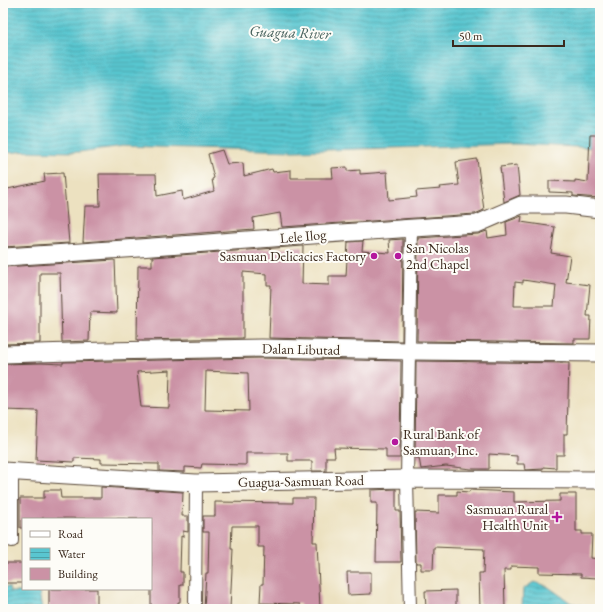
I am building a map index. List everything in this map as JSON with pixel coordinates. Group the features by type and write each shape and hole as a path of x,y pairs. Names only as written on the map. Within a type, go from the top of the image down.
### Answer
{"street":[{"name":"Lele Ilog","path":"3,257 115,250 411,227 477,224 521,205 566,205 600,209"},
{"path":"410,609 407,479 411,227"},
{"name":"Dalan Libutad","path":"3,354 261,348 600,353"},
{"path":"8,471 12,541"},
{"name":"Guagua-Sasmuan Road","path":"8,471 196,483 407,479 600,480"},
{"path":"195,609 196,483"}],"water":[{"name":"Guagua River","path":"3,3 600,3 600,148 514,144 295,151 123,146 78,152 30,151 3,153"},
{"path":"534,582 547,586 571,603 600,609 522,609 523,589"},
{"path":"3,587 9,587 10,592 39,592 42,609 3,609"}],"building":[{"path":"590,135 600,135 600,198 573,196 573,193 549,192 549,181 575,182 575,180 588,182"},
{"path":"222,150 227,164 243,163 244,176 272,169 273,172 291,170 291,178 333,178 332,168 347,167 347,171 360,170 360,174 387,172 389,200 417,197 416,191 441,189 440,187 459,185 456,162 477,159 484,210 475,214 282,227 280,213 253,218 254,229 83,242 85,206 100,206 99,174 156,174 157,196 182,191 183,200 214,191 212,179 214,178 208,154"},
{"path":"517,165 520,195 504,202 500,167"},
{"path":"63,173 69,243 3,247 3,190 45,181 44,174"},
{"path":"522,216 521,222 555,227 551,253 570,256 566,282 590,285 587,316 591,316 590,339 574,339 574,343 417,341 418,238 478,234 487,231 488,238 507,235 506,222","holes":["523,280 556,285 554,306 514,306 515,282 523,283"]},
{"path":"403,239 402,341 269,338 271,285 267,285 267,274 243,272 243,338 137,340 138,266 152,266 152,257 303,246 302,284 329,285 329,276 346,276 348,242 363,241 362,251 390,253 389,240"},
{"path":"115,260 117,313 90,312 89,341 62,342 60,273 40,273 40,343 3,344 3,267"},
{"path":"261,358 401,361 400,458 386,458 386,449 334,448 335,457 326,457 326,471 312,471 312,461 288,461 288,453 246,453 246,465 202,464 201,468 185,467 185,472 159,471 159,464 101,463 101,459 74,458 74,462 36,460 38,411 3,410 3,364 63,364 63,362","holes":["170,370 169,408 141,407 137,372","206,371 248,373 249,411 205,410"]},
{"path":"416,361 569,363 567,434 564,434 564,455 556,455 556,468 543,467 543,469 525,470 524,464 517,464 517,456 489,454 489,469 471,469 446,466 421,469 419,458 415,458"},
{"path":"101,487 183,492 182,516 188,516 188,532 183,531 183,537 181,536 180,572 183,572 183,585 180,585 180,602 178,602 178,609 151,609 152,518 22,518 22,528 20,528 20,498 44,498 44,490 60,490 61,498 101,498"},
{"path":"396,489 396,511 400,511 401,562 376,562 377,503 371,503 371,490"},
{"path":"470,490 514,492 514,502 560,501 560,494 576,494 576,531 582,531 582,534 592,534 591,558 598,559 597,578 581,577 581,574 539,573 539,567 511,566 511,570 504,570 505,609 480,609 479,573 483,573 484,549 434,547 433,570 421,570 421,563 416,563 415,512 439,513 439,495 457,495 457,491 469,492"},
{"path":"293,498 314,498 313,542 317,542 320,609 300,609 300,604 260,603 261,584 263,584 264,547 258,547 258,526 232,526 231,549 233,549 230,609 204,609 206,573 208,573 209,532 203,532 203,516 215,516 215,502 293,503"},
{"path":"4,499 4,529 3,529"},
{"path":"3,563 22,563 22,583 3,583"},
{"path":"347,572 371,572 371,594 348,595"},
{"path":"49,590 97,590 97,609 49,609"},
{"path":"456,590 456,609 426,609 425,591"}],"place":[{"name":"Sasmuan Delicacies Factory","path":"374,256"},
{"name":"San Nicolas 2nd Chapel","path":"398,256"},
{"name":"Rural Bank of Sasmuan, Inc.","path":"395,442"},
{"name":"Sasmuan Rural Health Unit","path":"557,517"}]}
